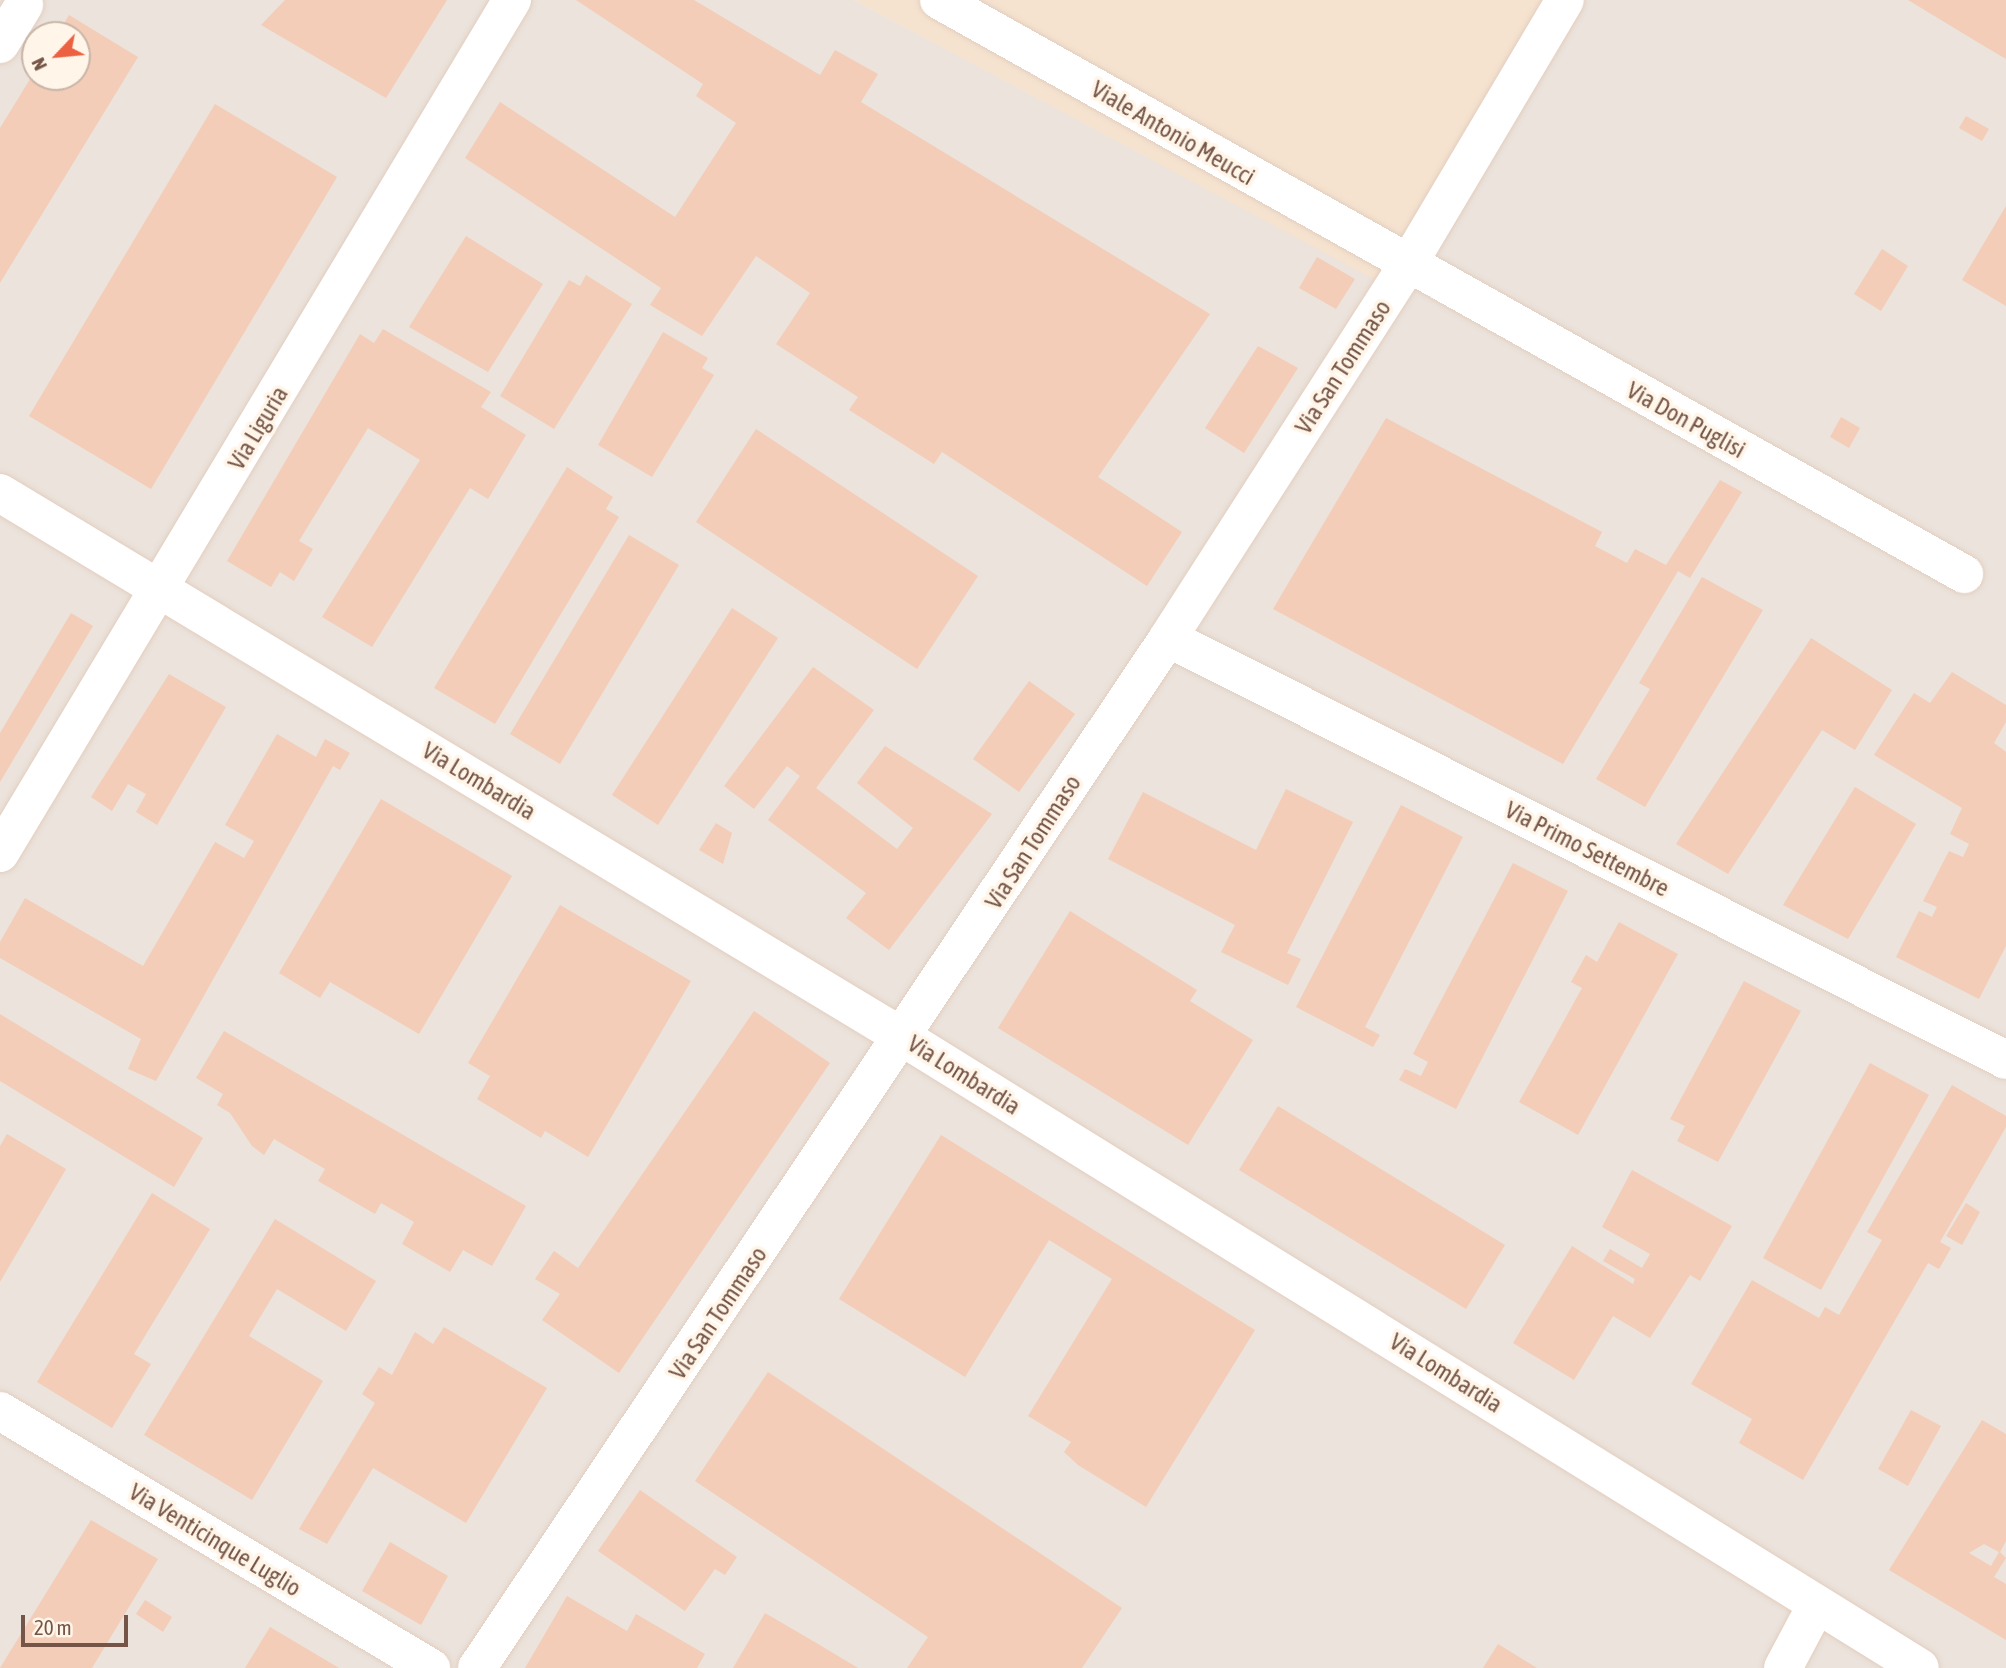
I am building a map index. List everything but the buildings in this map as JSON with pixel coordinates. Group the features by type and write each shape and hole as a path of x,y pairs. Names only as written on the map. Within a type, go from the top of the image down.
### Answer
{"street":[{"name":"Via Liguria","path":"0,853 162,589 512,0"},
{"name":"Viale Antonio Meucci","path":"939,0 1408,267"},
{"name":"Via San Tommaso","path":"477,1668 904,1038 1168,638 1408,267 1565,0"},
{"path":"0,44 24,5"},
{"name":"Via Don Puglisi","path":"1408,267 1964,574"},
{"name":"Via Lombardia","path":"0,493 904,1038 1920,1668"},
{"name":"Via Primo Settembre","path":"1168,638 2006,1060"},
{"name":"Via Venticinque Luglio","path":"0,1412 431,1668"},
{"path":"1783,1668 1817,1604"}],"shaded area":[{"path":"0,0 854,0 1392,289 1579,0 2006,0 2006,1668 0,1668"},
{"path":"854,0 1579,0 1392,290"}]}
